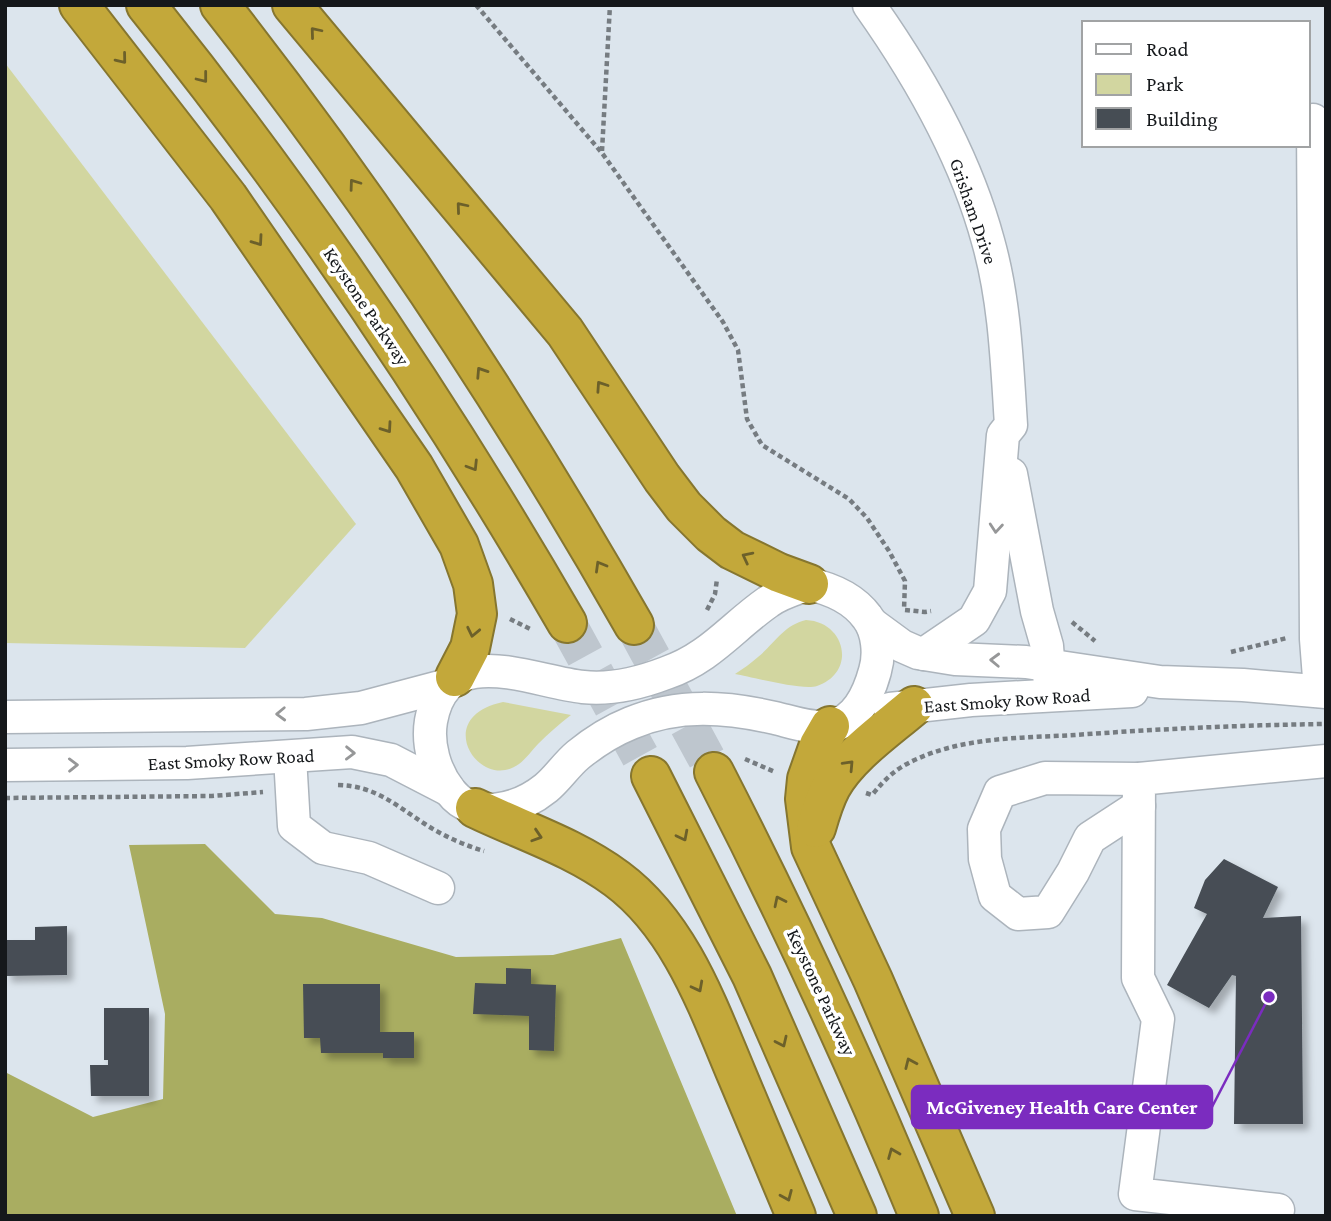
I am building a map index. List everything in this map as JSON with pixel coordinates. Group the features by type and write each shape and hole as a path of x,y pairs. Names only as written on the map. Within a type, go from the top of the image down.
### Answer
{"highway":[{"path":"79,5 228,197 414,467 459,545 473,584 477,614 470,648 449,682"},
{"name":"Keystone Parkway","path":"146,5 282,183 370,308 481,479 566,623"},
{"path":"220,5 314,130 418,276 531,450 634,625"},
{"path":"292,5 565,332 684,507 732,550 809,584"},
{"path":"811,847 824,801 833,784 851,761 914,706"},
{"path":"842,720 820,745 807,779 805,799 811,847 878,992 975,1216"},
{"name":"Keystone Parkway","path":"714,772 845,1041 919,1216"},
{"path":"651,776 752,976 857,1216"},
{"path":"462,799 526,833 553,842 586,859 619,881 655,916 702,992 796,1216"}],"street":[{"name":"Grisham Drive","path":"869,5 915,72 943,125 970,187 989,241 1000,297 1012,425 1003,435 990,591 974,620 923,654"},
{"path":"1313,120 1316,639 1323,691"},
{"name":"Grisham Drive","path":"1003,435 1048,656 1051,696"},
{"path":"5,717 319,713 361,708 449,682 500,671 582,687 614,687 686,665 706,654 769,601 809,584"},
{"name":"East Smoky Row Road","path":"809,584 827,588 858,605 872,624 902,646 923,654 955,659 1003,660 1048,656 1160,682 1323,691"},
{"path":"842,720 870,689 877,665 872,624"},
{"path":"449,682 433,712 430,741 437,767 462,799"},
{"name":"East Smoky Row Road","path":"5,765 187,763 337,753 373,755 404,766 462,799 496,810 535,796 575,757 612,731 635,721 673,711 717,707 807,725 914,706 971,700 1123,692 1160,682"},
{"path":"290,757 294,827 323,848 369,858 438,888"},
{"path":"1139,792 1090,838 1048,912 1018,914 995,896 985,859 984,829 1000,792 1045,778 1139,792 1326,761"},
{"path":"1139,792 1138,978 1158,1019 1135,1194 1278,1210"}],"path":[{"path":"476,5 601,153 728,331 738,349 747,419 762,445 849,499 867,519 905,581 904,610"},
{"path":"601,153 610,5"},
{"path":"1065,615 1097,642"},
{"path":"1225,653 1249,649 1276,639 1294,637"},
{"path":"872,795 890,773 918,758 967,743 1242,725 1326,724"},
{"path":"355,786 382,796 444,835 489,853"}],"green space":[{"path":"5,63 356,524 245,648 5,643"},
{"path":"806,620 820,623 838,638 842,659 838,670 830,679 817,686 801,687 735,674 758,657 786,630"},
{"path":"503,702 571,715 519,764 504,770 490,769 478,761 469,750 466,736 469,722 481,710"},
{"path":"205,844 275,914 322,918 456,957 553,955 621,938 737,1216 5,1216 5,1072 93,1117 163,1099 165,1014 129,845"}],"building":[{"path":"1224,859 1278,887 1263,918 1301,916 1303,1124 1234,1124 1236,976 1232,975 1209,1008 1167,985 1207,914 1194,908 1205,880"},
{"path":"67,926 67,975 5,976 5,940 35,940 35,927"},
{"path":"506,968 531,969 531,984 556,985 554,1051 529,1050 529,1016 473,1014 475,983 506,984"},
{"path":"303,984 380,984 380,1032 414,1032 414,1058 383,1058 383,1053 321,1053 320,1038 304,1038"},
{"path":"104,1008 149,1008 149,1096 91,1096 90,1065 108,1065 108,1060 104,1060"}],"tunnel":[{"path":"567,623 651,776"},
{"path":"634,625 714,772"}],"place":[{"name":"McGiveney Health Care Center","path":"1269,997"}]}
